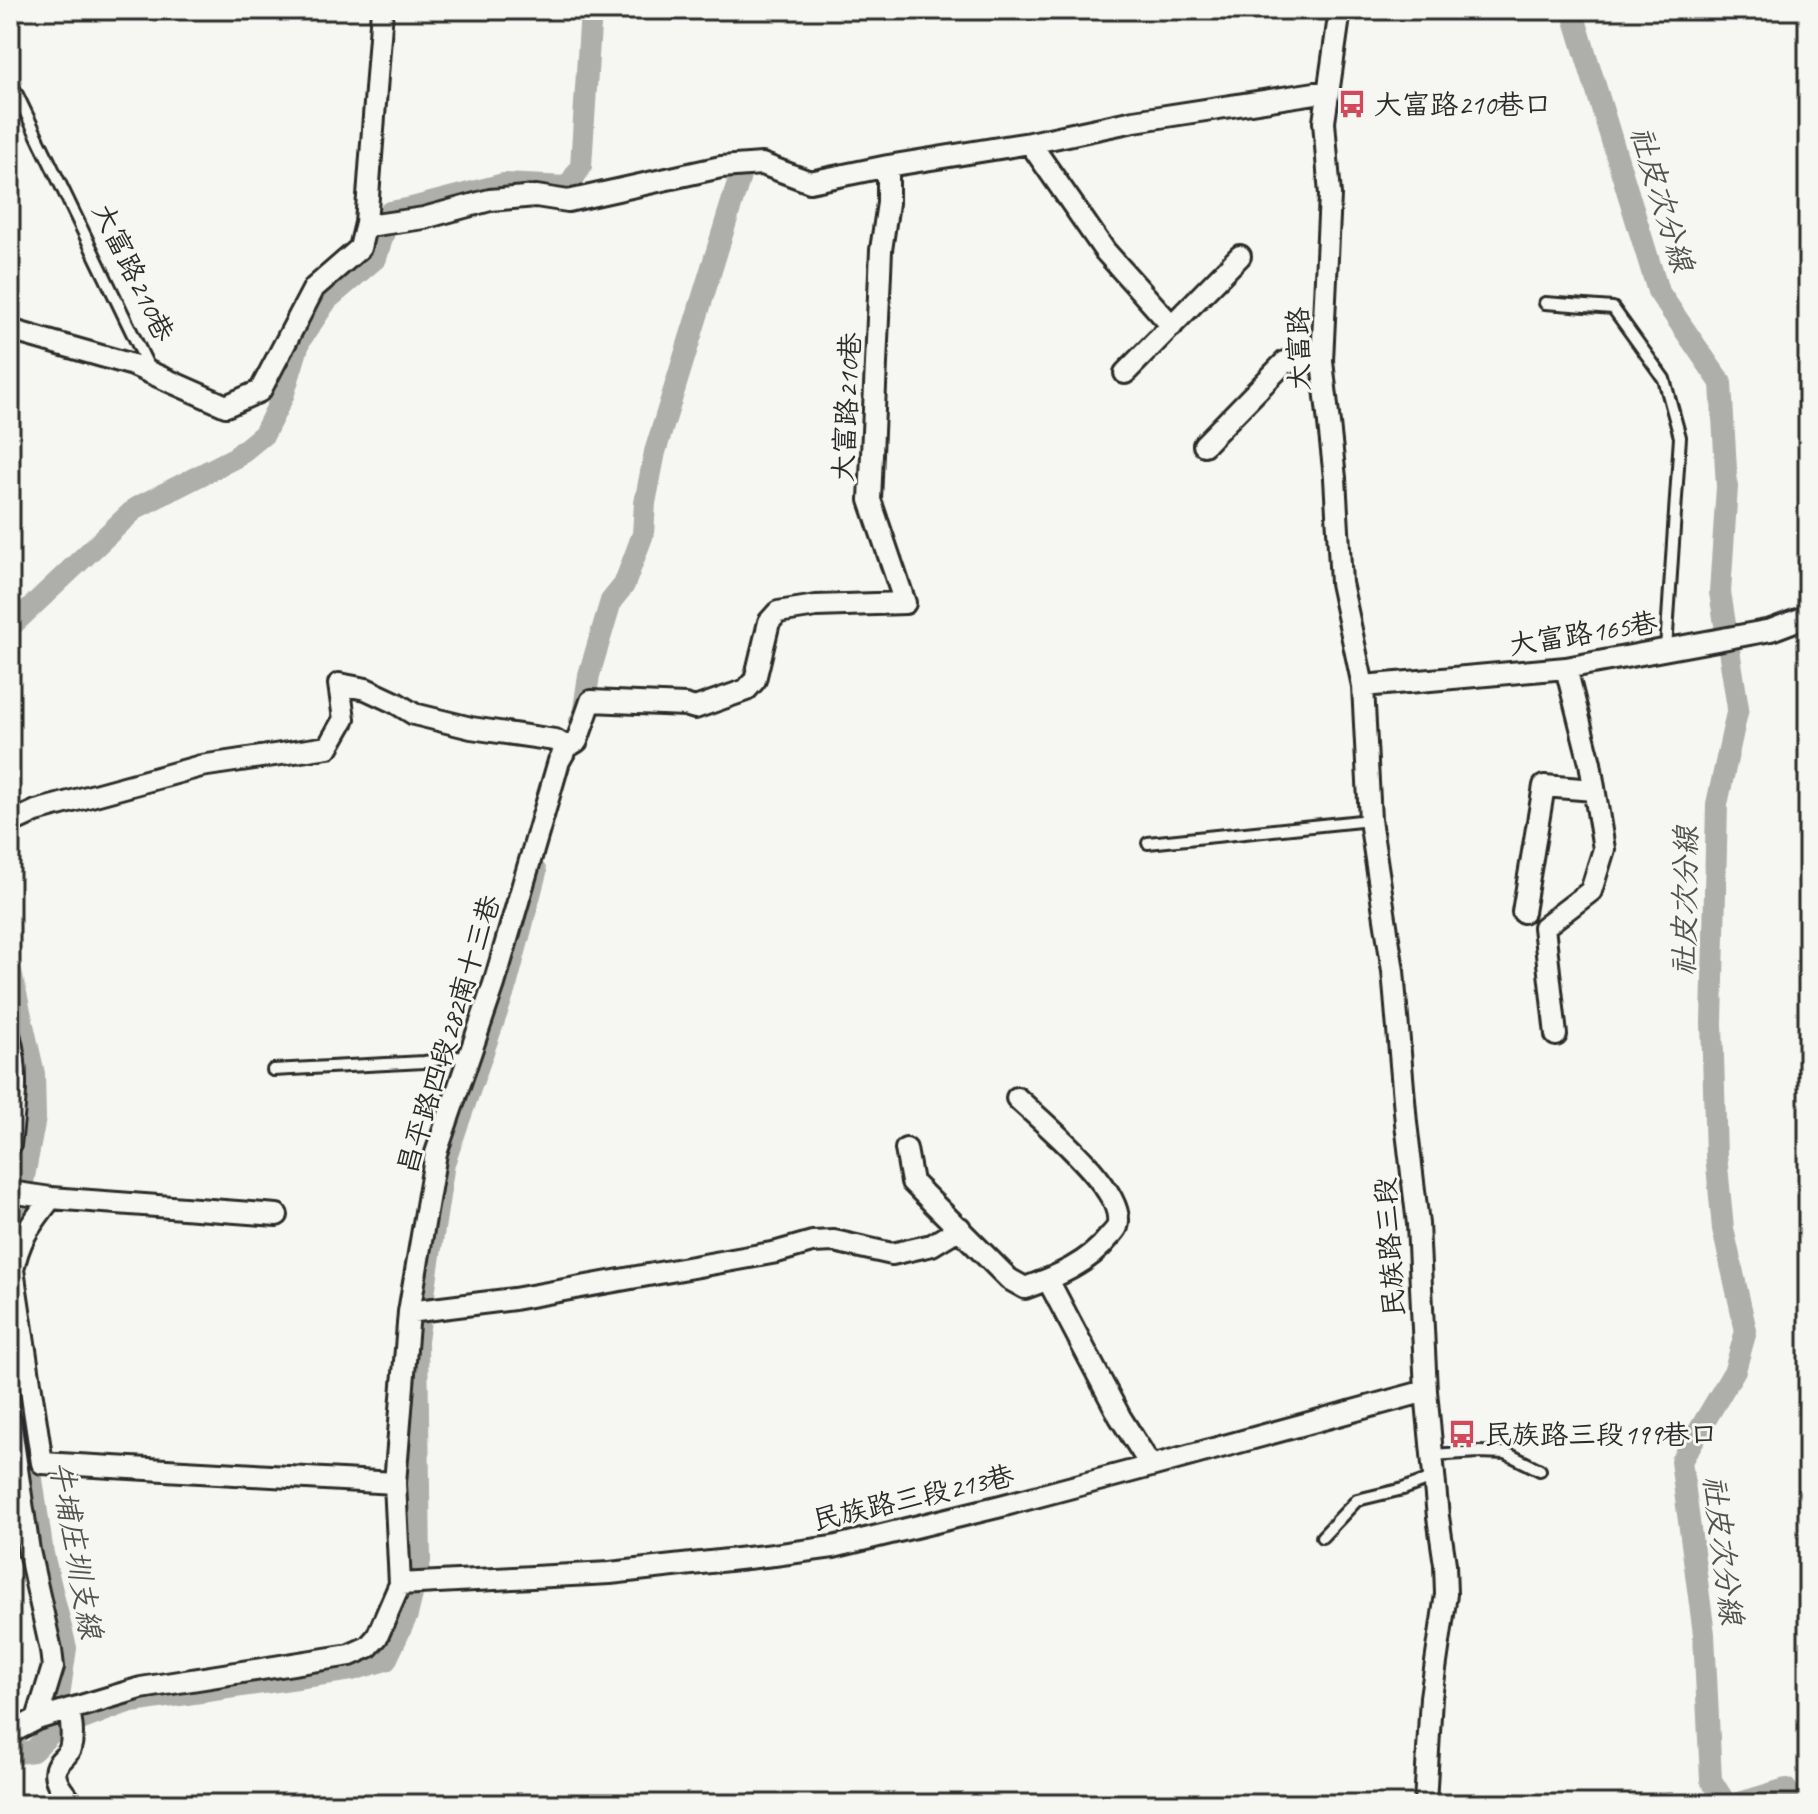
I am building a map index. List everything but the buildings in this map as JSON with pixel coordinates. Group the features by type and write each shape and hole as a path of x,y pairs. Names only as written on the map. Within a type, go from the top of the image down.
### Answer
{"street":[{"name":"大富路210巷","path":"151,372 226,406 260,391 314,288 360,248 370,224 382,10"},
{"name":"大富路","path":"1340,10 1324,122 1330,195 1322,361 1335,478 1341,583 1363,686"},
{"path":"370,224 424,218 490,200 536,196 568,201 721,167 762,164 810,182 1134,121 1328,91"},
{"path":"1030,143 1105,251 1172,326"},
{"name":"大富路210巷","path":"567,747 577,741 591,701 695,708 746,690 755,680 769,622 778,612 816,606 905,603 870,500 881,250 888,203 888,166"},
{"path":"1125,373 1240,256"},
{"path":"10,330 151,372"},
{"path":"1204,445 1285,362 1322,361"},
{"name":"大富路165巷","path":"1363,686 1566,668 1771,630 1808,616"},
{"path":"1556,1035 1544,927 1591,891 1604,849 1590,763 1566,668"},
{"path":"10,823 36,811 201,766 328,747 344,719 339,684 366,689 414,714 471,728 555,740 567,747"},
{"name":"民族路三段","path":"1363,686 1370,820 1393,971 1418,1224 1426,1391 1445,1564 1446,1594 1433,1672 1425,1804"},
{"name":"昌平路四段282南十三巷","path":"10,1733 37,1719 141,1688 350,1655 368,1647 377,1637 400,1584 395,1483 409,1312 436,1153 494,984 559,761 567,747"},
{"path":"1523,912 1544,786 1594,790"},
{"path":"10,1038 14,1056 10,1145"},
{"path":"906,1149 912,1182 1009,1279 1025,1288 1048,1280 1099,1251 1117,1228 1117,1210 1107,1189 1074,1151 1017,1098"},
{"path":"19,1194 277,1215"},
{"path":"51,1198 17,1247 13,1270 42,1463 395,1483"},
{"path":"409,1312 514,1299 777,1252 812,1242 834,1241 892,1254 932,1245 960,1228"},
{"path":"1048,1280 1120,1417 1151,1466"},
{"name":"民族路三段213巷","path":"400,1584 610,1573 833,1547 1001,1506 1426,1391"},
{"path":"10,1421 29,1551 53,1667 37,1719"},
{"path":"69,1709 72,1731 69,1752 54,1774 73,1804"}],"lane":[{"name":"大富路210巷","path":"10,80 151,372"},
{"path":"1545,303 1613,308 1664,379 1680,437 1666,649"},
{"path":"1148,843 1370,820"},
{"path":"273,1070 424,1062 458,1055 468,1059"},
{"path":"1432,1455 1506,1453 1540,1470"},
{"path":"1322,1537 1357,1500 1403,1489 1435,1477"}],"waterway":[{"path":"10,627 136,508 236,457 264,434 283,396 300,340 327,300 376,258 390,212 504,184 568,187 581,166 591,10"},
{"name":"社皮次分線","path":"1572,10 1658,291 1721,383 1727,487 1720,592 1738,708 1717,804 1712,1023 1716,1155 1723,1229 1746,1331 1735,1370 1681,1461 1704,1634 1711,1780 1726,1804"},
{"path":"580,721 589,675 611,601 624,585 643,534 645,503 655,452 741,173"},
{"path":"54,1730 125,1703 352,1670 386,1660 407,1615 420,1561 417,1340 444,1163 506,986 536,872"},
{"name":"牛埔庄圳支線","path":"10,967 34,1074 35,1118 17,1214 10,1227"},
{"name":"牛埔庄圳支線","path":"10,1329 43,1554 66,1648 54,1730 33,1751 10,1754"},
{"name":"社皮次分線","path":"1736,1804 1786,1789 1797,1804"}],"place":[{"name":"大富路210巷口","path":"1352,104"},
{"name":"民族路三段199巷口","path":"1462,1434"}]}
